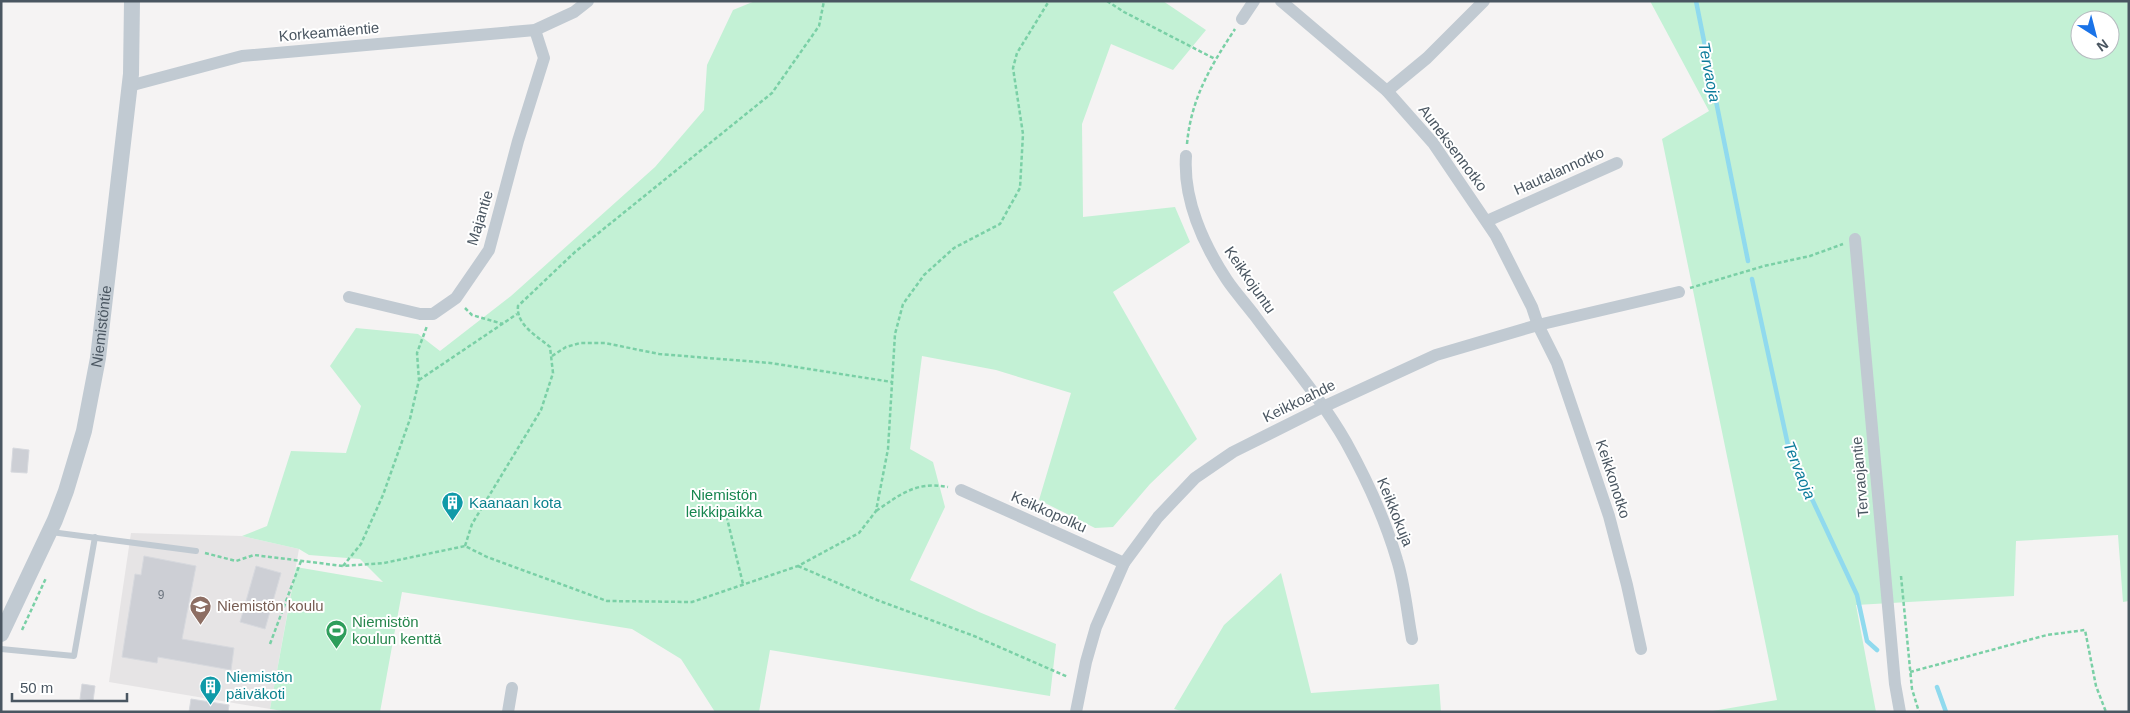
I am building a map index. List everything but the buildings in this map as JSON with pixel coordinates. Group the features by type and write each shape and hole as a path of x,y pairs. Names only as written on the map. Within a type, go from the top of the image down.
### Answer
{"street":[{"name":"Niemistöntie","path":"1,634 66,491 84,431 98,358 130,86 132,1"},
{"name":"Korkeamäentie","path":"130,86 242,56 535,30 574,12 588,1"},
{"path":"1242,19 1254,1"},
{"name":"Auneksennotko","path":"1281,1 1387,91 1433,143 1487,221 1532,307 1538,325"},
{"path":"1387,91 1426,58 1484,1"},
{"name":"Majantie","path":"433,314 456,298 489,250 518,141 544,58 535,30"},
{"name":"Keikkojuntu","path":"1186,156 1185,172 1189,195 1198,226 1210,250 1227,280 1323,406"},
{"name":"Hautalannotko","path":"1487,221 1617,163"},
{"name":"Tervaojantie","path":"1855,239 1895,684 1900,712"},
{"name":"Keikkoahde","path":"1076,712 1081,682 1096,627 1124,563 1158,518 1194,478 1233,452 1323,406 1436,355 1538,325 1679,292"},
{"path":"349,297 420,314 433,314"},
{"name":"Keikkonotko","path":"1538,325 1557,363 1609,516 1641,649"},
{"name":"Keikkokuja","path":"1323,406 1346,443 1376,501 1398,562 1412,639"},
{"name":"Keikkopolku","path":"962,490 1124,563"},
{"path":"508,712 512,688"}],"lane":[{"path":"49,531 196,550"},
{"path":"1,649 74,656 95,538"}],"path":[{"path":"465,546 476,518 541,410 553,373 550,347 520,321 517,314 518,306 575,252 772,93 819,26 824,1"},
{"path":"876,511 888,449 895,334 903,304 924,276 954,248 1000,224 1020,188 1023,134 1013,68 1018,53 1049,1"},
{"path":"1107,1 1124,12 1215,59"},
{"path":"1186,156 1189,121 1200,89 1215,59 1242,19"},
{"path":"1679,292 1764,266 1810,256 1855,239"},
{"path":"456,298 472,315 503,324"},
{"path":"342,566 361,544 383,495 410,419 420,380 417,353 433,314"},
{"path":"420,380 517,314"},
{"path":"552,356 566,347 580,343 605,343 659,354 770,363 892,382"},
{"path":"196,550 236,561 254,555 342,566 384,563 465,546 487,557 607,601 692,602 798,566 859,533 876,511 907,490 932,484 962,490"},
{"path":"725,510 744,584"},
{"path":"270,644 301,561"},
{"path":"798,566 877,600 974,636 1081,682"},
{"path":"1910,672 2047,635 2085,630 2096,686 2106,712"}],"shaded area":[{"name":"Niemistön koulu","path":"131,533 242,536 299,549 270,709 109,682"}],"green space":[{"name":"Niemistön leikkipaikka","path":"755,1 1163,1 1206,30 1173,70 1111,44 1082,124 1083,217 1175,207 1190,242 1113,292 1197,439 1150,484 1113,527 1095,528 1039,500 1071,393 996,370 922,356 910,449 933,462 945,507 910,580 979,612 1056,644 1050,696 770,650 759,712 715,712 681,659 632,629 402,592 380,712 289,712 270,709 296,567 383,582 360,559 309,555 299,549 242,536 267,526 291,451 346,453 361,406 330,366 356,328 418,334 440,351 511,296 655,167 704,110 707,65 733,10"},
{"path":"1650,1 2129,1 2129,601 2123,602 2118,535 2016,541 2014,596 1856,605 1876,712 1707,712 1777,700 1662,139 1709,111"},
{"path":"1281,573 1311,693 1439,684 1441,712 1185,712 1174,709 1224,625"}],"waterway":[{"name":"Tervaoja","path":"1696,1 1748,261"},
{"name":"Tervaoja","path":"1752,279 1789,450 1857,595 1867,641 1877,650"},
{"name":"Tervaoja","path":"1937,687 1946,712"}],"place":[{"name":"Kaanaan kota","path":"453,522"},
{"name":"Niemistön koulu","path":"201,625"},
{"name":"Niemistön koulun kenttä","path":"336,650"},
{"name":"Niemistön päiväkoti","path":"210,705"}]}
